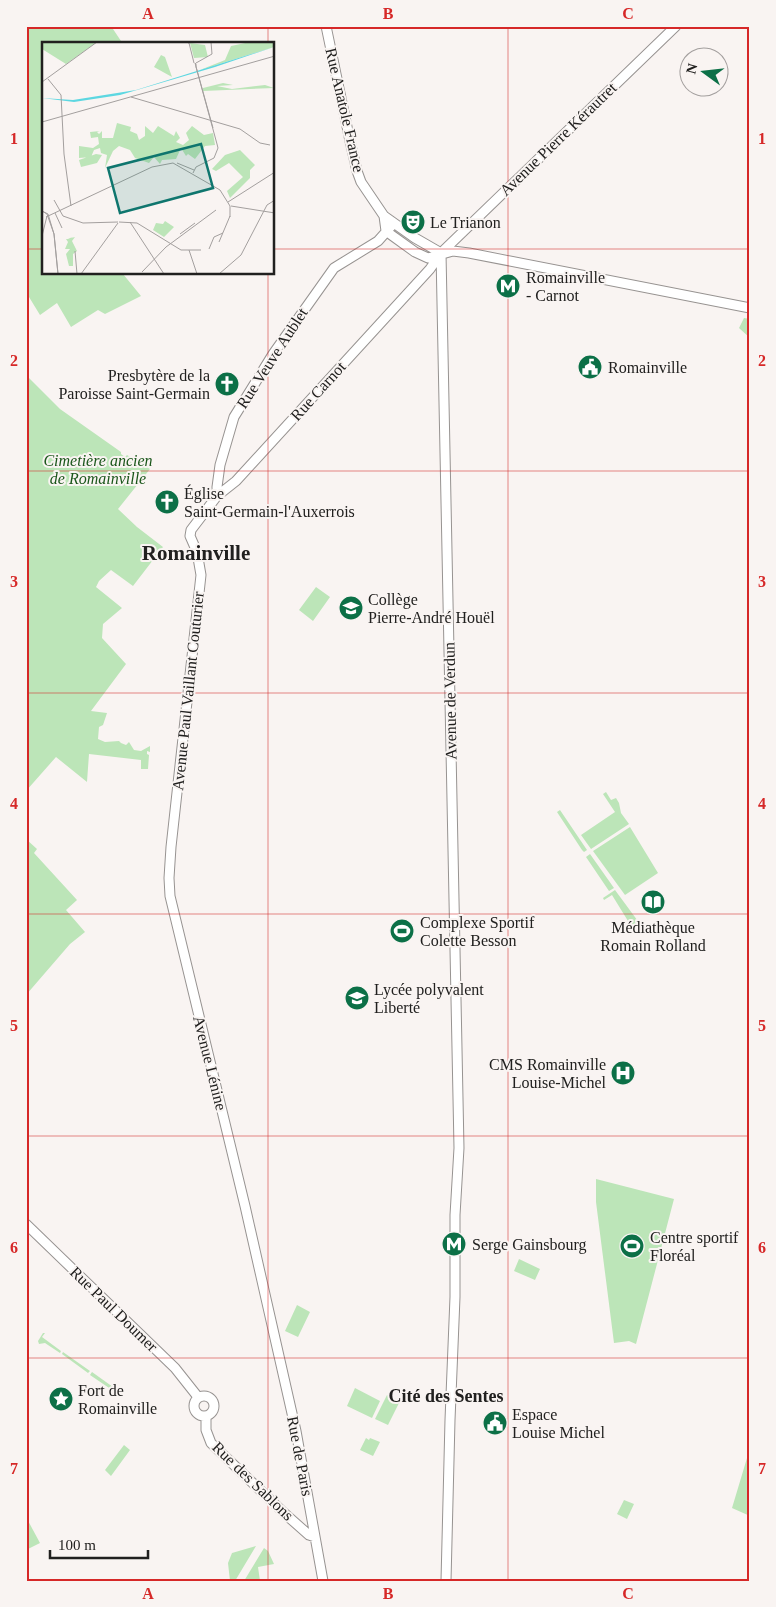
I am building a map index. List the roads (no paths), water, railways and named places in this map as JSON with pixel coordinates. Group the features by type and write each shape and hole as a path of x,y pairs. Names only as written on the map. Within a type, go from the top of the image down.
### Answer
{"main road":[{"name":"Rue Anatole France","path":"326,26 361,182 384,216 415,238 441,253"},
{"name":"Avenue Pierre Kérautret","path":"441,253 676,26"},
{"name":"Rue Anatole France","path":"384,216 386,231"},
{"path":"394,223 386,231 415,252 428,258 453,251 499,258 712,302 750,308"},
{"name":"Rue Veuve Aublet","path":"217,496 220,464 234,417 273,354 315,292 334,268 369,247 382,237 386,231"},
{"name":"Rue Carnot","path":"192,527 217,496 236,481 430,268 441,253"},
{"name":"Avenue de Verdun","path":"441,253 459,1148 455,1215 454,1327 446,1581"},
{"name":"Avenue Paul Vaillant Couturier","path":"170,896 170,857 201,575 197,552 190,536 192,527"},
{"name":"Avenue Lénine","path":"170,896 273,1332"},
{"name":"Rue Paul Doumer","path":"26,1224 175,1368 198,1397"},
{"name":"Rue de Paris","path":"273,1332 296,1431 323,1581"},
{"path":"207,1396 214,1403 212,1411 206,1416 199,1414 194,1409 194,1403 198,1397 207,1396"},
{"name":"Rue des Sablons","path":"206,1416 206,1430 211,1443 284,1513 309,1535 315,1537"}],"place":[{"name":"Le Trianon","path":"413,222"},
{"name":"Romainville - Carnot","path":"508,286"},
{"name":"Romainville","path":"590,367"},
{"name":"Presbytère de la Paroisse Saint-Germain","path":"227,384"},
{"name":"Église Saint-Germain-l'Auxerrois","path":"167,502"},
{"name":"Collège Pierre-André Houël","path":"351,608"},
{"name":"Médiathèque Romain Rolland","path":"653,902"},
{"name":"Complexe Sportif Colette Besson","path":"402,931"},
{"name":"Lycée polyvalent Liberté","path":"357,998"},
{"name":"CMS Romainville Louise-Michel","path":"623,1073"},
{"name":"Serge Gainsbourg","path":"454,1244"},
{"name":"Centre sportif Floréal","path":"632,1246"},
{"name":"Fort de Romainville","path":"61,1399"},
{"name":"Espace Louise Michel","path":"495,1423"}],"district":[{"name":"Romainville","path":"196,553"},
{"name":"Cité des Sentes","path":"446,1396"}],"park label":[{"name":"Cimetière ancien de Romainville","path":"98,469"}]}
